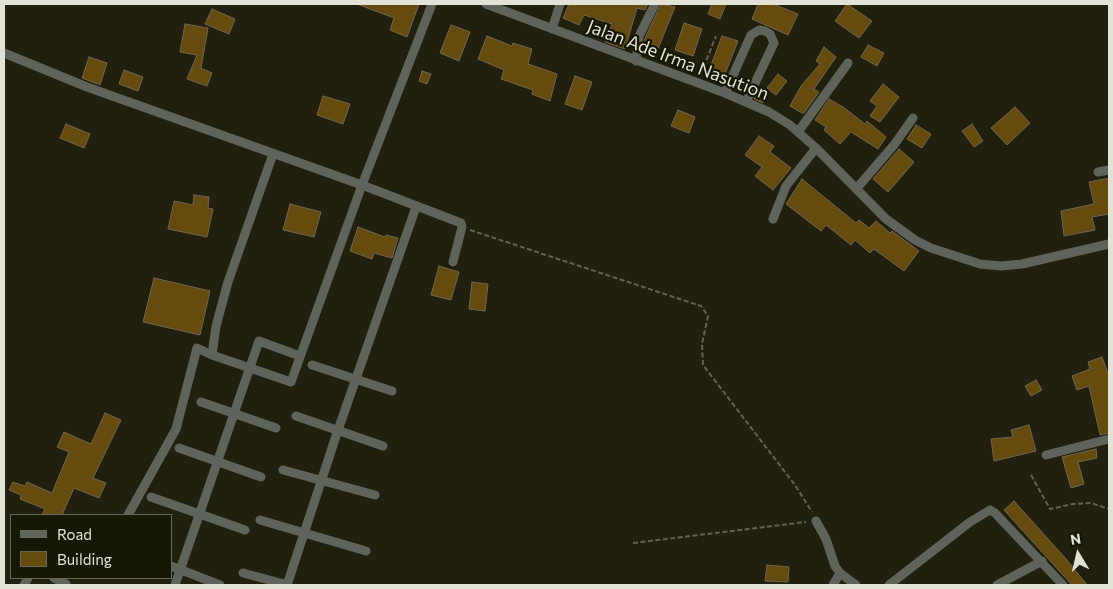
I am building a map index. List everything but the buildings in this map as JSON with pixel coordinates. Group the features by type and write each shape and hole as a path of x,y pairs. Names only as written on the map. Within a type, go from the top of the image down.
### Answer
{"street":[{"path":"129,514 176,428 197,348 291,382 362,185 432,4"},
{"name":"Jalan Ade Irma Nasution","path":"486,4 725,93 769,112 798,132 816,148 886,219 915,240 931,248 980,264 1012,266 1109,244"},
{"path":"552,29 560,4"},
{"path":"636,61 640,36 655,4"},
{"path":"725,93 750,35 759,30 765,31 770,34 774,43 746,102"},
{"path":"4,53 87,87 274,154 313,166 416,207 457,221 462,227 452,262"},
{"path":"798,132 848,63"},
{"path":"857,188 894,145 913,118"},
{"path":"773,219 780,206 783,192 816,148"},
{"path":"212,355 216,326 228,282 274,154"},
{"path":"1098,172 1109,170"},
{"path":"243,573 287,585 338,430 416,207"},
{"path":"175,585 176,568 199,514 258,341 300,356"},
{"path":"312,365 392,391"},
{"path":"201,402 276,428"},
{"path":"296,416 383,446"},
{"path":"1046,455 1109,439"},
{"path":"178,448 261,477"},
{"path":"283,470 375,496"},
{"path":"151,497 244,530"},
{"path":"889,585 970,522 990,510 996,513 1063,585"},
{"path":"260,520 366,552"},
{"path":"816,521 840,574 856,585"},
{"path":"998,585 1042,561"},
{"path":"176,568 220,585"},
{"path":"833,585 840,574"}],"path":[{"path":"698,83 716,36"},
{"path":"462,227 701,306 708,316 702,344 703,365 795,485 816,521 632,543"},
{"path":"1031,475 1050,509 1073,504 1091,503 1109,509"}]}
